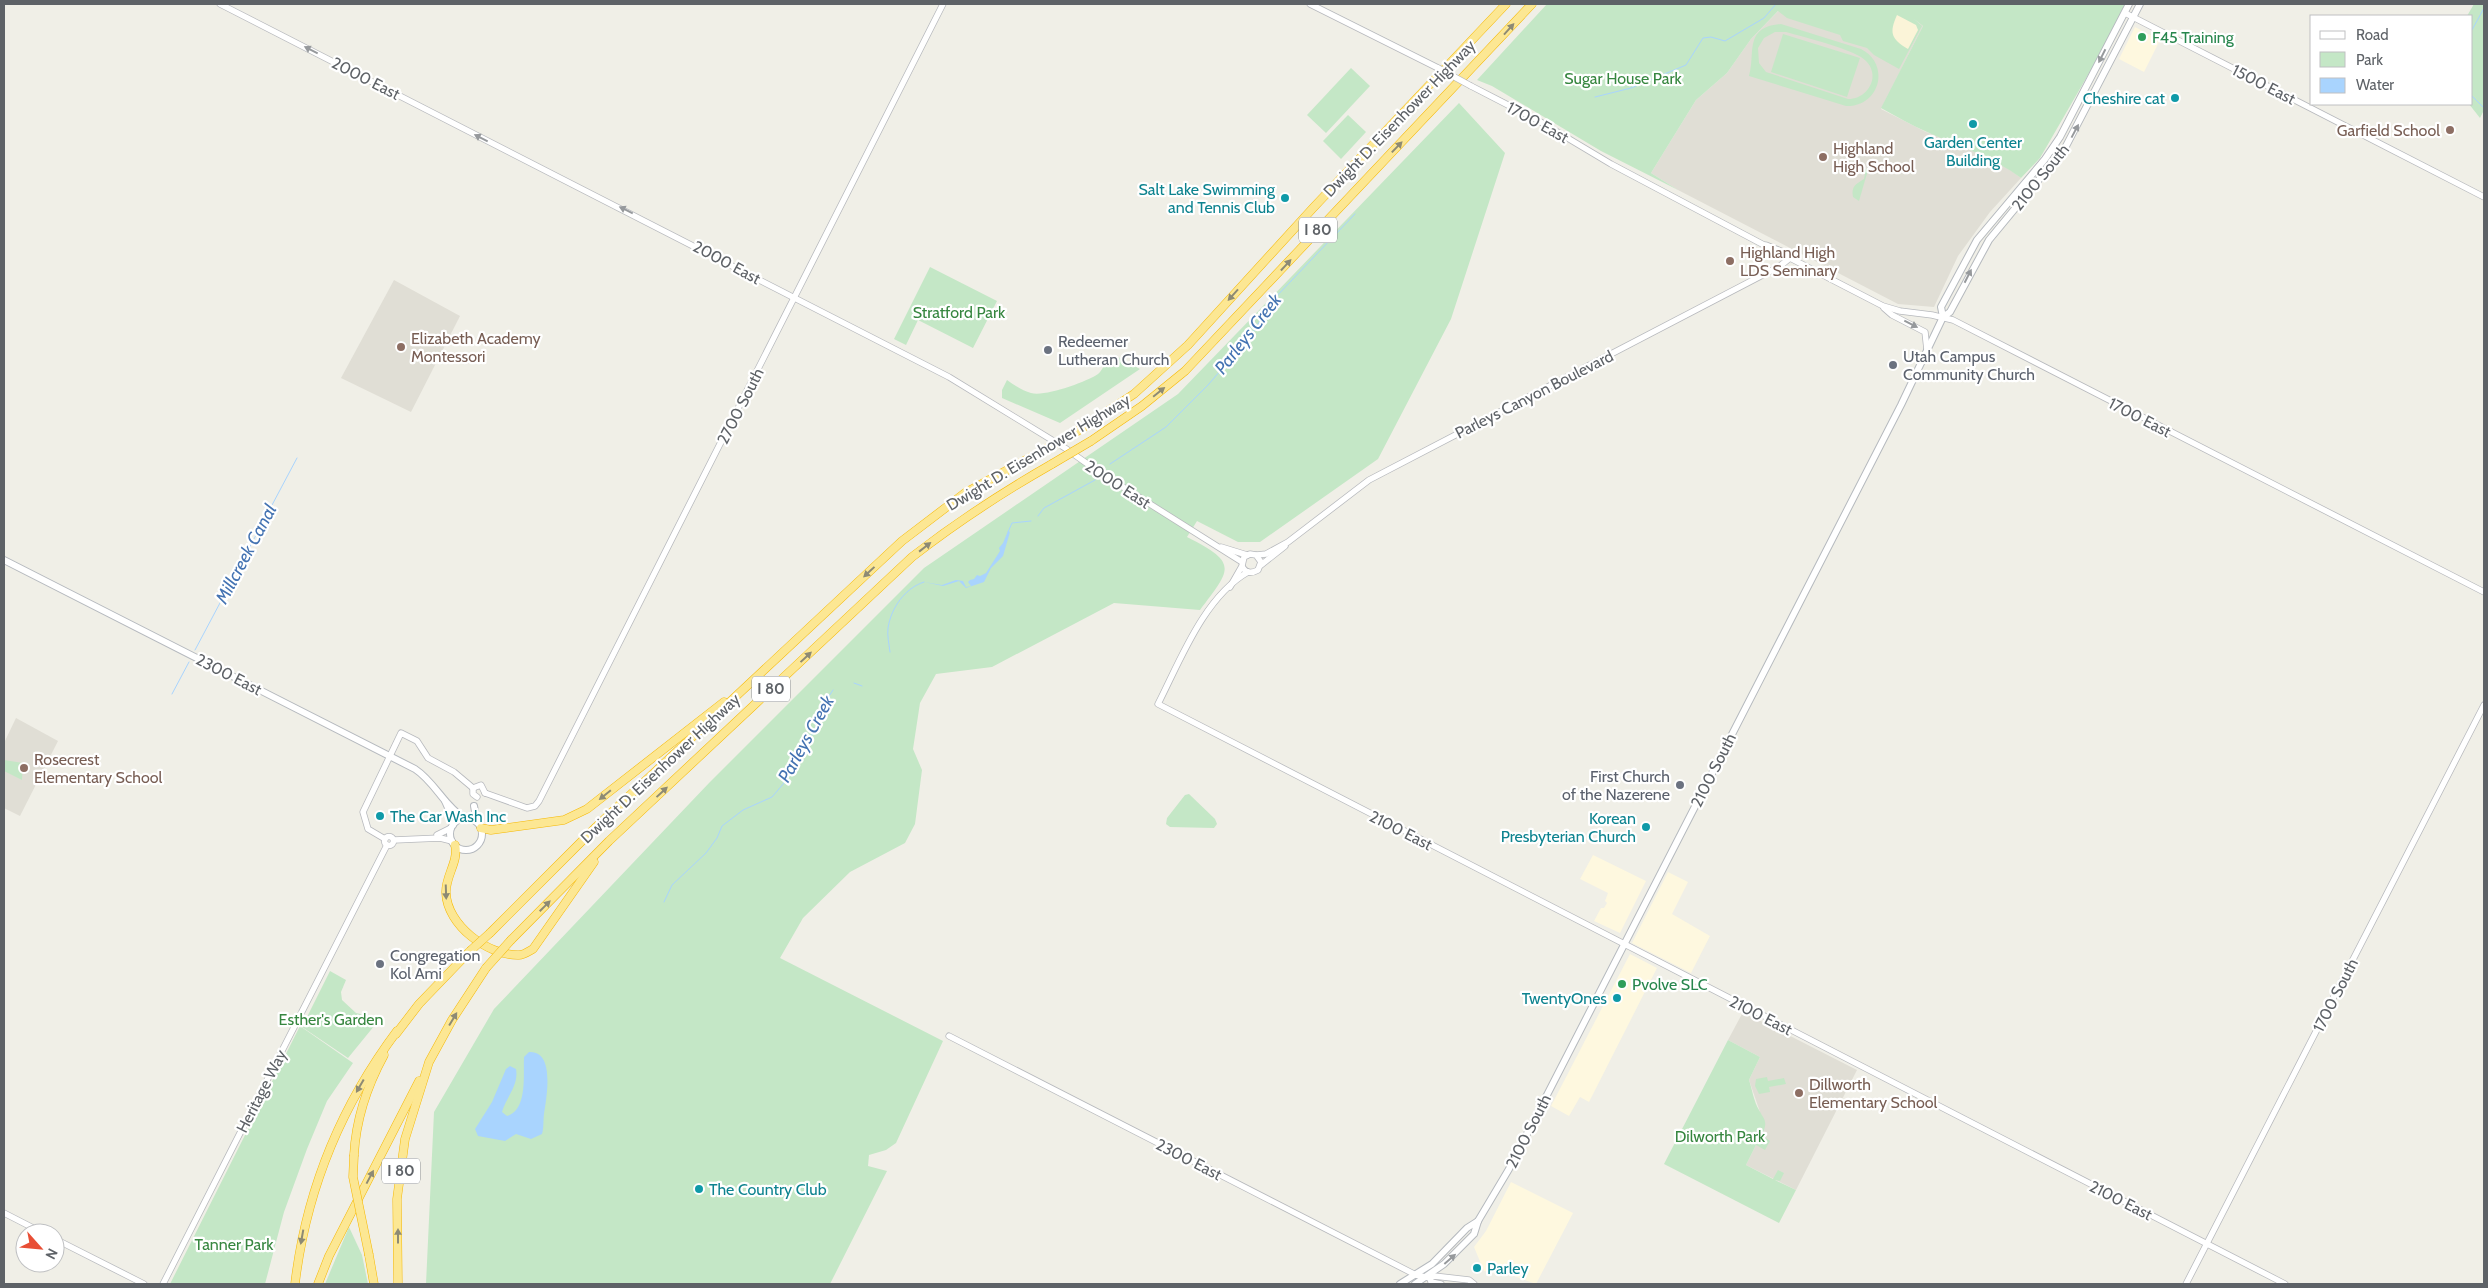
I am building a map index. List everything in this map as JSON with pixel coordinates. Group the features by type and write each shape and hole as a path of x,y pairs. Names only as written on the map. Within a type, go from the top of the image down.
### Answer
{"highway":[{"name":"Dwight D. Eisenhower Highway","path":"374,1284 353,1178 354,1155 360,1115 367,1090 398,1031 448,972 596,827 658,772 754,679 902,541 965,493 1076,432 1134,394 1188,345 1506,4"},
{"name":"Dwight D. Eisenhower Highway","path":"398,1284 397,1199 405,1139 429,1062 452,1020 486,968 511,940 609,841 912,557 956,522 1001,493 1091,441 1142,406 1185,371 1532,4"},
{"path":"479,825 491,830 564,820 587,809 754,679"},
{"path":"453,843 456,855 446,886 451,913 460,925 484,945 505,954 521,955 533,949 544,936 609,841"},
{"path":"295,1284 303,1230 328,1150 348,1106 373,1064 398,1031"},
{"path":"318,1284 329,1256 429,1062"}],"main road":[{"name":"2100 South","path":"1943,317 1941,307 1971,248 2055,145 2129,4"},
{"name":"2100 South","path":"1415,1284 1428,1277 1474,1234 1478,1221 1505,1176 1624,945 1943,317 1950,312 1989,240 2065,148 2140,4"},
{"name":"2300 East","path":"4,560 390,755 423,774 444,800 464,818"},
{"name":"2300 East","path":"444,800 453,819 452,827"},
{"path":"474,806 481,839 475,847 464,850 453,843 452,827 464,818 474,806"},
{"path":"464,818 479,825"},
{"name":"2100 South","path":"1400,1284 1415,1276 1444,1253 1467,1228 1478,1221"}],"street":[{"name":"2000 East","path":"220,4 949,377 1065,448 1109,479 1219,547 1242,564"},
{"name":"2700 South","path":"485,793 528,808 535,806 943,4"},
{"name":"1700 East","path":"1310,4 1539,121 1611,164 1764,245 1775,254 1790,258 1883,306 1900,312 1943,317 2484,592"},
{"name":"1500 East","path":"2125,13 2484,197"},
{"name":"Parleys Canyon Boulevard","path":"1261,565 1369,480 1715,302 1780,266 1790,258"},
{"path":"1883,306 1892,315 1925,332 1927,350"},
{"name":"Parleys Canyon Boulevard","path":"1257,555 1266,554 1288,542"},
{"name":"2000 East","path":"1219,547 1247,555"},
{"path":"1247,555 1257,555 1261,565 1255,572 1248,572 1230,587 1247,555"},
{"path":"1242,564 1248,572"},
{"name":"2100 East","path":"1230,587 1199,623 1158,704 2285,1284"},
{"name":"1700 South","path":"2186,1284 2484,705"},
{"path":"453,843 442,838 394,840 390,836 386,842 368,829 363,812 401,732 417,741 428,758 457,774 474,788"},
{"path":"474,788 481,785 485,793 482,797 477,797"},
{"path":"474,788 473,794 477,797"},
{"path":"474,806 477,797"},
{"path":"425,838 442,834 452,827"},
{"name":"Heritage Way","path":"163,1284 386,842"},
{"name":"2300 East","path":"949,1036 1415,1276 1469,1280 1474,1284 1479,1284"},
{"path":"4,1213 24,1223"},
{"path":"65,1244 144,1284"},
{"name":"2300 East","path":"1428,1277 1431,1282 1442,1284"}],"shaded area":[{"name":"Highland High School","path":"1785,4 1893,4 1923,26 1881,109 1926,132 1960,144 2009,169 2021,178 1990,212 1958,256 1934,307 1898,304 1678,190 1651,173 1696,100 1727,73 1751,39"},
{"path":"2135,27 2160,40 2144,72 2119,59"},
{"name":"Elizabeth Academy Montessori","path":"394,280 460,316 411,412 341,378"},
{"name":"Rosecrest Elementary School","path":"16,718 58,741 20,816 4,808 4,743"},
{"path":"1593,855 1646,881 1620,933 1594,921 1601,908 1604,908 1607,903 1605,901 1608,893 1580,879"},
{"path":"1668,872 1688,882 1672,914 1710,936 1691,973 1632,943"},
{"path":"1630,954 1657,968 1589,1102 1580,1097 1569,1116 1551,1106"},
{"name":"Dillworth Elementary School","path":"1743,1012 1857,1070 1796,1190 1746,1165 1756,1145 1760,1112 1749,1080 1760,1057 1728,1040"},
{"path":"1511,1182 1573,1213 1536,1284 1514,1276 1484,1271 1474,1247 1486,1231"}],"green space":[{"name":"Sugar House Park","path":"1547,4 2125,4 2096,61 2040,158 2021,178 1987,158 1921,129 1881,108 1923,26 1914,19 1922,26 1899,69 1874,55 1867,48 1843,41 1840,35 1787,18 1778,11 1751,39 1727,73 1696,100 1651,173 1678,190 1601,151 1492,86 1477,80"},
{"path":"2474,4 2484,4 2484,110 2480,118 2470,105 2473,105 2473,15 2468,15"},
{"path":"1781,24 1861,49 1876,64 1878,84 1874,92 1867,100 1846,106 1749,76 1753,43 1761,30 1769,26","holes":["1775,32 1786,32 1829,44 1861,57 1866,61 1872,73 1870,86 1861,95 1848,99 1766,72 1759,63 1758,48 1764,38"]},
{"path":"1783,34 1860,58 1847,97 1771,72"},
{"path":"1351,68 1370,86 1326,133 1307,115"},
{"path":"1459,103 1505,153 1451,319 1378,459 1260,542 1238,542 1197,521 1187,537 1215,554 1222,561 1225,568 1218,585 1200,610 1114,603 992,667 936,674 920,703 913,749 922,770 915,824 905,843 850,872 803,918 780,958 943,1041 896,1143 886,1150 869,1155 868,1166 887,1171 830,1284 426,1284 434,1112 494,1009 709,783 924,568 1178,394"},
{"path":"1348,115 1366,132 1341,159 1323,141"},
{"path":"1849,163 1868,170 1859,201 1853,197 1853,188 1864,179 1865,174 1861,170 1848,168"},
{"name":"Stratford Park","path":"930,267 997,301 973,348 918,320 906,345 894,339"},
{"path":"1118,357 1140,369 1060,423 1002,398 1002,390 1007,380 1031,393 1046,393 1075,385 1092,377 1099,373 1106,361"},
{"path":"4,760 23,763 22,780 4,771"},
{"path":"1189,794 1215,819 1217,824 1214,828 1170,827 1166,824 1167,818 1185,795"},
{"name":"Esther's Garden","path":"330,971 346,980 341,992 342,1000 356,1013 375,1017 379,1020 348,1058 302,1027"},
{"name":"Tanner Park","path":"300,1026 353,1063 327,1101 307,1149 284,1212 265,1284 170,1284"},
{"name":"Dilworth Park","path":"1728,1040 1760,1057 1749,1080 1756,1103 1765,1121 1762,1135 1770,1141 1765,1150 1756,1145 1746,1165 1773,1179 1778,1170 1784,1173 1780,1181 1775,1180 1796,1190 1779,1223 1664,1164"},
{"path":"1767,1077 1768,1081 1784,1078 1786,1084 1769,1087 1770,1092 1759,1094 1755,1086 1756,1079"},
{"path":"349,1227 362,1255 368,1284 325,1284"}],"sand":[{"path":"1897,15 1916,25 1918,30 1908,49 1898,42 1893,35 1893,26"}],"water":[{"path":"1008,531 1010,532 1003,556 991,568 984,582 966,588 959,581 943,586 924,582 942,585 956,580 963,581 966,587 971,586 968,582 970,580 974,579 977,575 980,576 986,573 1000,551 999,548"},
{"path":"529,1052 537,1054 543,1059 546,1067 547,1088 542,1134 531,1139 516,1134 505,1141 478,1136 475,1129 492,1102 506,1069 510,1066 516,1069 516,1081 502,1112 507,1116 518,1107 523,1091 524,1057"}],"waterway":[{"name":"Parleys Creek","path":"1595,97 1631,88 1686,65 1703,38 1711,37 1725,41 1764,18 1776,4"},
{"path":"2473,28 2484,8"},
{"path":"2473,97 2484,108"},
{"name":"Parleys Creek","path":"1110,464 1166,427 1208,385 1252,334 1272,301 1355,214"},
{"name":"Millcreek Canal","path":"195,650 297,458"},
{"name":"Parleys Creek","path":"1038,516 1044,508 1095,480"},
{"name":"Parleys Creek","path":"1008,532 1012,523 1031,521"},
{"name":"Parleys Creek","path":"890,652 888,631 892,613 905,594 924,582"},
{"name":"Millcreek Canal","path":"172,694 189,662"},
{"name":"Parleys Creek","path":"854,683 862,686"},
{"name":"Parleys Creek","path":"664,902 672,885 706,853 717,838 722,826 743,810 772,797 784,783 796,753 808,742 824,704 833,690"}],"place":[{"name":"F45 Training","path":"2142,37"},
{"name":"Cheshire cat","path":"2175,98"},
{"name":"Garden Center Building","path":"1973,124"},
{"name":"Garfield School","path":"2450,130"},
{"name":"Highland High School","path":"1823,157"},
{"name":"Salt Lake Swimming and Tennis Club","path":"1285,198"},
{"name":"Highland High LDS Seminary","path":"1730,261"},
{"name":"Elizabeth Academy Montessori","path":"401,347"},
{"name":"Redeemer Lutheran Church","path":"1048,350"},
{"name":"Utah Campus Community Church","path":"1893,365"},
{"name":"Rosecrest Elementary School","path":"24,768"},
{"name":"First Church of the Nazerene","path":"1680,785"},
{"name":"The Car Wash Inc","path":"380,816"},
{"name":"Korean Presbyterian Church","path":"1646,827"},
{"name":"Congregation Kol Ami","path":"380,964"},
{"name":"Pvolve SLC","path":"1622,984"},
{"name":"TwentyOnes","path":"1617,998"},
{"name":"Dillworth Elementary School","path":"1799,1093"},
{"name":"The Country Club","path":"699,1189"},
{"name":"Parley","path":"1477,1268"}]}
